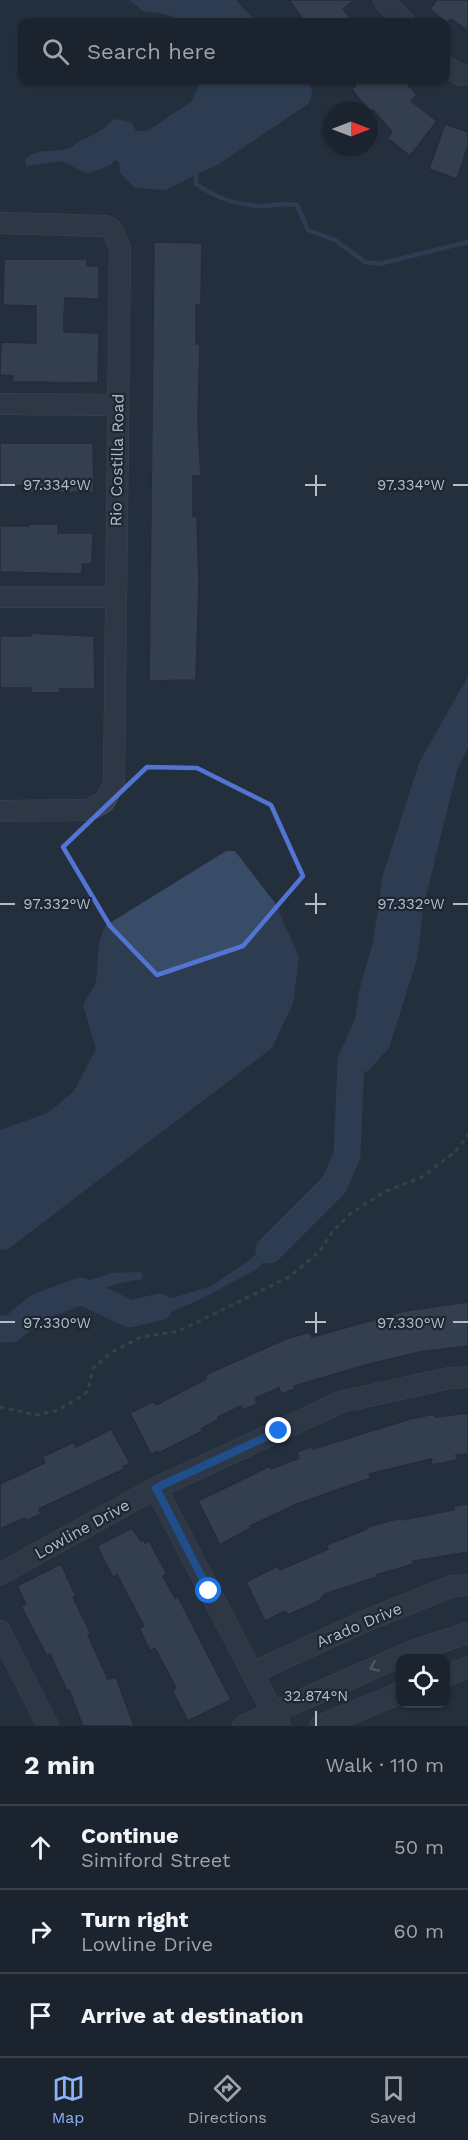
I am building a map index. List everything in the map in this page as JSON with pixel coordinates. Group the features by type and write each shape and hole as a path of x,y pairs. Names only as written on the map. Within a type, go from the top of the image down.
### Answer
{"street":[{"path":"384,0 400,18"},
{"name":"Rio Costilla Road","path":"0,224 97,225 113,231 120,248 115,774 111,794 104,802 89,810 0,811"},
{"path":"0,404 117,405"},
{"path":"0,597 116,597"},
{"name":"Lowline Drive","path":"0,1574 156,1488 341,1402 450,1378 468,1377"},
{"path":"156,1488 276,1718"},
{"name":"Arado Drive","path":"252,1673 363,1622 452,1586 468,1585"},
{"path":"0,1631 48,1726"},
{"path":"243,1726 276,1718 410,1652 468,1633"},
{"path":"450,1674 468,1668"},
{"path":"320,1726 396,1695"}],"path":[{"path":"0,1407 12,1408 26,1414 56,1411 84,1395 93,1368 112,1352 141,1338 179,1331 289,1277 320,1251 333,1231 350,1214 384,1192 422,1177 455,1152 468,1135"}],"highlighted area":[{"path":"147,767 197,768 271,805 303,876 243,946 157,975 110,926 63,847"}],"water":[{"path":"129,0 236,0 252,18 176,18 143,11"},
{"path":"199,84 309,84 312,94 308,104 219,164 165,190 135,188 120,173 119,162 115,160 112,164 88,174 61,161 26,166 25,160 35,153 71,148 102,130 114,119 131,122 136,131 147,131 192,101"},
{"path":"468,676 468,747 457,771 424,904 417,959 389,1048 367,1072 359,1067 353,1034 358,995 373,942 383,875 419,763"},
{"path":"226,851 235,851 275,903 299,957 293,1003 272,1048 8,1249 0,1250 0,1130 48,1113 74,1091 96,1049 83,1005 96,983 99,942 105,926"},
{"path":"295,1223 297,1230 257,1269 203,1298 167,1314 129,1321 116,1315 145,1300 176,1297 211,1286 251,1259 279,1229"},
{"path":"141,1272 143,1279 91,1292 41,1313 14,1330 0,1332 0,1323 74,1285 112,1273"}],"building":[{"path":"289,0 355,0 343,9 351,18 302,18"},
{"path":"437,0 468,0 468,31 450,18 441,18 430,9"},
{"path":"354,84 407,84 417,95 411,101 437,121 410,156 387,138 392,132 378,116 378,102 362,102 352,89 356,86"},
{"path":"445,124 468,132 468,146 457,179 429,169"},
{"path":"154,242 202,243 201,305 196,305 196,344 200,344 198,421 201,476 193,476 193,516 197,516 199,583 196,680 149,681"},
{"path":"4,259 87,259 87,266 99,266 99,299 65,298 64,317 64,332 99,333 98,383 12,382 13,376 0,375 1,342 36,343 36,306 3,305"},
{"path":"0,443 93,443 94,492 29,493 30,486 0,485"},
{"path":"29,524 58,524 58,533 93,533 92,564 82,564 82,574 0,572 0,526 29,526"},
{"path":"31,633 94,636 95,689 60,689 60,693 31,693 31,688 0,688 0,636 31,636"},
{"path":"468,1302 468,1346 420,1352 369,1364 294,1386 295,1389 281,1394 279,1388 255,1398 257,1404 243,1410 241,1406 218,1417 219,1419 201,1429 203,1431 159,1453 158,1451 151,1454 130,1413 154,1401 156,1405 206,1379 205,1375 286,1339 310,1332 312,1337 405,1311"},
{"path":"468,1413 468,1454 456,1455 457,1460 432,1465 431,1459 369,1474 371,1478 297,1504 250,1526 251,1528 220,1545 198,1501 270,1466 271,1469 299,1458 297,1452 312,1446 313,1449 410,1419 434,1414 435,1417"},
{"path":"111,1429 130,1463 123,1467 124,1469 39,1509 41,1514 0,1529 0,1484 45,1463 42,1457 74,1442 76,1447"},
{"path":"468,1504 468,1552 413,1561 414,1564 325,1594 319,1601 288,1615 285,1611 265,1621 246,1582 278,1566 280,1570 328,1549 327,1545 367,1529 367,1527 401,1518 402,1520 454,1510 454,1506"},
{"path":"132,1528 141,1541 143,1539 145,1543 149,1541 167,1574 163,1576 175,1598 178,1597 231,1700 188,1721 172,1690 176,1688 155,1648 150,1651 139,1628 144,1626 117,1575 113,1577 97,1546"},
{"path":"61,1564 76,1596 73,1597 91,1634 88,1635 108,1679 116,1677 134,1726 83,1726 69,1690 67,1691 50,1654 47,1656 21,1606 26,1604 17,1586"}],"waterway":[{"path":"196,172 196,184 226,200 259,206 297,205 308,230 335,240 365,262 379,264 468,242"},
{"path":"269,1250 334,1185 347,1155 351,1061 371,1017"},
{"path":"0,1329 11,1329 38,1307 81,1291 130,1314 159,1307"}],"route":[{"path":"209,1591 156,1488 279,1431"}]}
